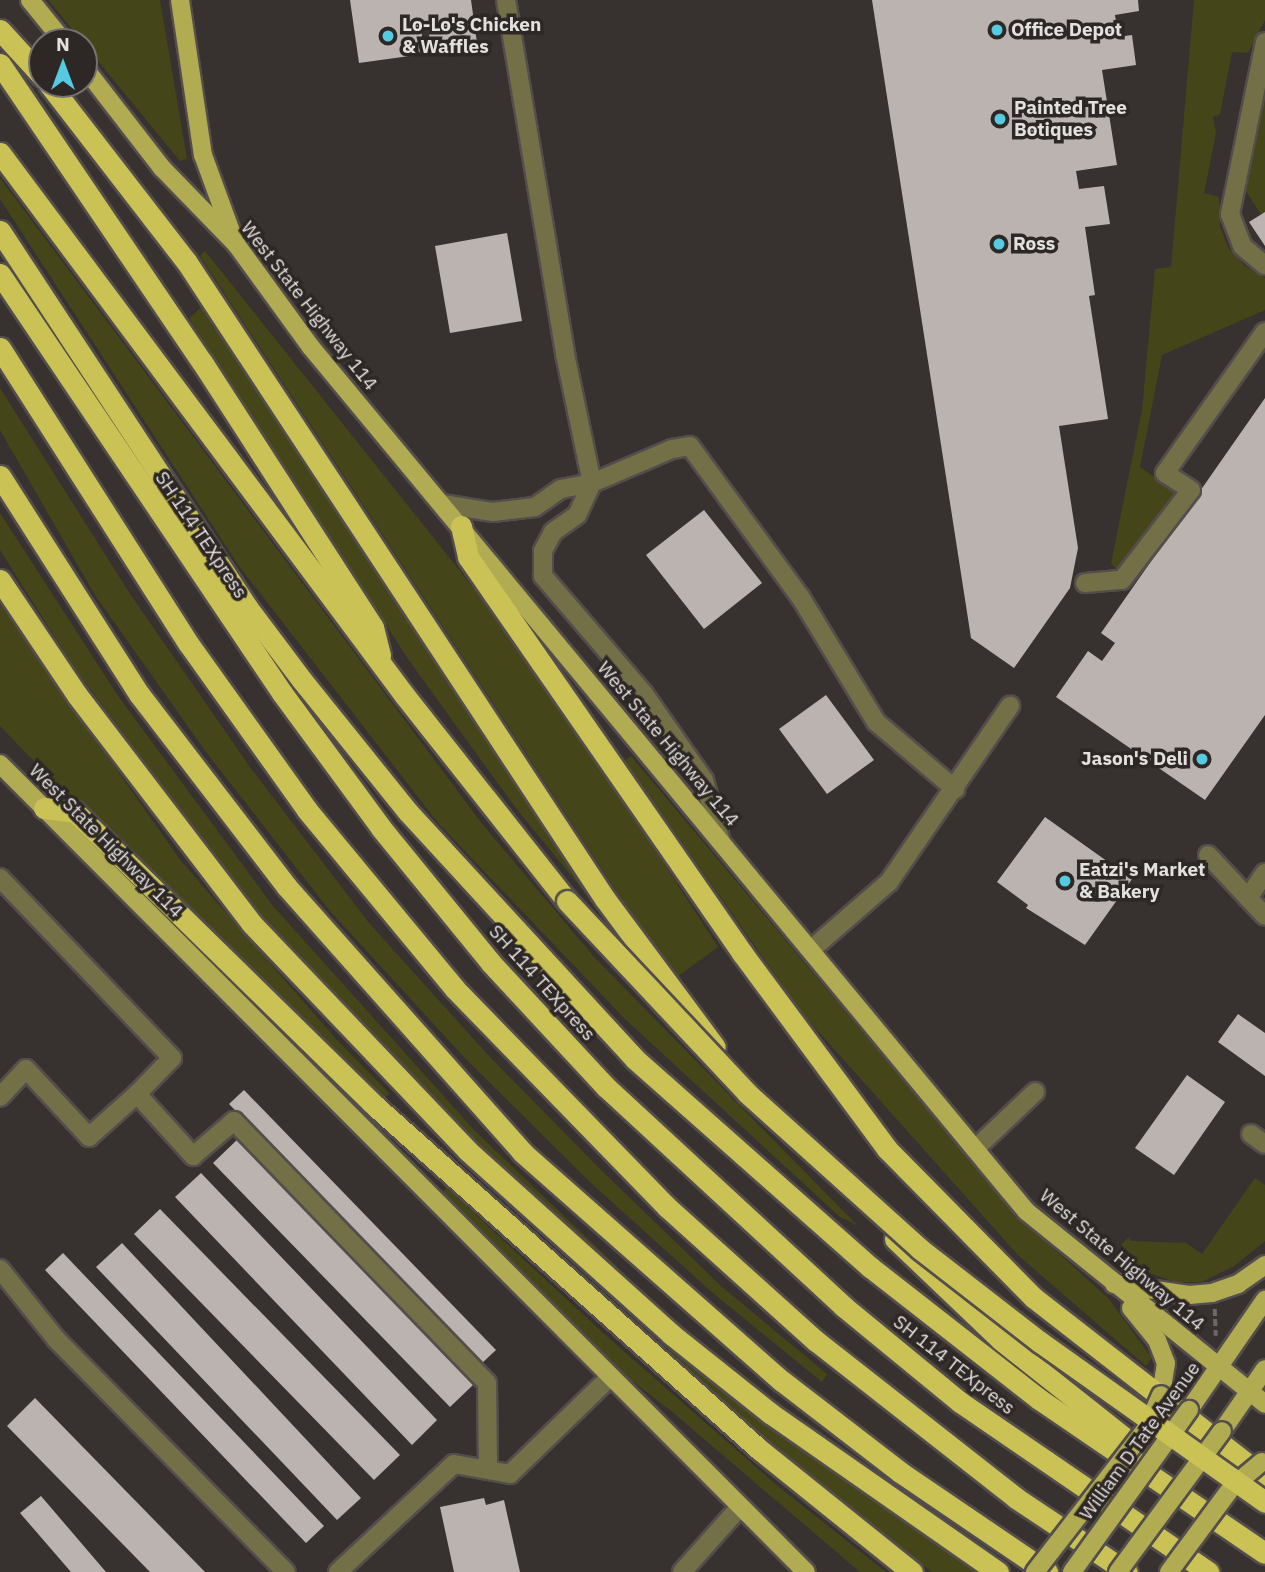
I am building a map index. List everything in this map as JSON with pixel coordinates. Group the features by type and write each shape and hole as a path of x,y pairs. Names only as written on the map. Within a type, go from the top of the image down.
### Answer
{"highway":[{"path":"0,30 28,61"},
{"path":"0,64 202,362 373,627 382,664"},
{"path":"60,98 186,261 605,899 718,1050 835,1182 1001,1340 1126,1439 1178,1496"},
{"path":"0,153 382,664 567,901 738,1084 920,1249 1040,1342 1265,1502"},
{"path":"0,231 247,607 408,812 519,938 635,1059 870,1267 1039,1399 1265,1553"},
{"name":"SH 114 TEXpress","path":"0,274 267,672 381,828 491,963 606,1087 844,1306 960,1402 1208,1572"},
{"path":"0,348 188,643 314,819 455,989 667,1207 816,1341 1005,1489 1128,1572"},
{"path":"0,476 139,694 287,887 522,1152 782,1381 900,1472 1046,1572"},
{"path":"461,526 468,558 750,964 887,1149 1034,1298 1131,1377 1264,1467"},
{"path":"0,580 84,705 252,925 468,1152 671,1334 770,1413 998,1572"},
{"path":"44,808 75,813 383,1113 760,1450 912,1572"}],"main road":[{"path":"30,0 53,28"},
{"path":"180,0 203,155 236,244"},
{"name":"West State Highway 114","path":"98,85 162,168 236,244 310,346 721,842 813,948 1027,1211 1110,1283 1265,1404"},
{"name":"West State Highway 114","path":"0,764 609,1378 806,1572"},
{"path":"1110,1283 1189,1295 1212,1293 1238,1284 1265,1265"},
{"path":"1035,1572 1146,1429 1161,1395 1166,1363 1157,1340 1110,1283"},
{"name":"William D Tate Avenue","path":"1072,1572 1265,1300"},
{"path":"1118,1572 1265,1369"},
{"path":"1169,1572 1232,1487 1264,1467"}],"lane":[{"path":"506,0 565,354 592,483 577,515 553,532 543,551 544,576 644,694 704,780 721,842"},
{"path":"1265,42 1230,214 1242,246 1265,265"},
{"path":"1085,583 1122,580 1191,490 1165,473 1265,332"},
{"path":"442,504 493,512 535,507 561,489 592,483 690,446 801,598 876,722 955,789"},
{"path":"813,948 889,882 1010,706"},
{"path":"1208,855 1265,916"},
{"path":"1248,898 1265,873"},
{"path":"0,878 172,1058 89,1137 26,1069 0,1097"},
{"path":"975,1149 1035,1091"},
{"path":"137,1094 193,1156 234,1122 487,1383 488,1470"},
{"path":"0,1269 56,1339 286,1572"},
{"path":"338,1572 454,1464 510,1474 609,1378"},
{"path":"682,1572 739,1508"}],"path":[{"path":"1214,1303 1215,1337"}],"green space":[{"path":"48,0 160,0 187,159 180,161 98,61 98,28 71,28"},
{"path":"1194,0 1265,0 1265,20 1248,53 1232,52 1220,114 1213,117 1216,133 1204,193 1219,197 1220,227 1229,249 1245,266 1265,278 1265,310 1162,355 1140,467 1176,492 1120,571 1111,564 1142,410 1155,269 1171,267"},
{"path":"1265,86 1265,212 1261,214 1245,190"},
{"path":"0,178 483,825 594,957 857,1225 840,1217 625,1019 439,824 239,566 0,199"},
{"path":"205,251 499,620 628,808 718,947 674,979 200,256"},
{"path":"201,308 573,866 587,895 515,807 408,659 189,318"},
{"path":"0,388 130,594 252,770 369,923 488,1055 600,1169 722,1287 827,1374 822,1382 713,1293 591,1183 463,1056 330,911 206,752 95,595 0,430"},
{"path":"0,513 118,696 273,906 475,1131 675,1322 548,1215 467,1136 267,925 76,670 0,550"},
{"path":"0,604 181,861 336,1039 390,1094 381,1099 110,840 0,726"},
{"path":"631,756 969,1159 1035,1232 1108,1298 1152,1358 1146,1366 1019,1256 802,1013 625,761"},
{"path":"1255,1178 1265,1185 1265,1241 1234,1266 1202,1282 1175,1282 1136,1268 1126,1258 1122,1244 1129,1237 1131,1241 1186,1243 1202,1254"},
{"path":"447,1188 603,1333 779,1487 886,1572 860,1572 670,1410 602,1358 441,1193"},
{"path":"662,1344 814,1460 980,1572 932,1572 801,1471"}],"building":[{"name":"Lo-Lo's Chicken & Waffles","path":"350,0 471,0 477,43 431,49 428,27 421,28 424,54 359,63"},
{"path":"872,0 1138,0 1139,11 1115,15 1118,37 1132,35 1136,65 1102,70 1117,165 1076,171 1079,189 1104,186 1110,224 1085,227 1095,295 1089,296 1108,419 1059,426 1078,548 1070,588 1014,668 971,638"},
{"path":"1265,212 1265,246 1249,222"},
{"path":"507,233 522,321 450,333 435,246"},
{"path":"1265,398 1265,715 1205,800 1056,697 1088,651 1102,661 1115,643 1101,633"},
{"path":"704,510 762,583 704,629 646,555"},
{"path":"826,695 874,760 827,794 779,729"},
{"name":"Eatzi's Market & Bakery","path":"1045,817 1132,879 1085,945 1026,908 1028,905 997,882"},
{"path":"1238,1014 1265,1033 1265,1076 1218,1042"},
{"path":"1187,1075 1225,1102 1174,1175 1135,1148"},
{"path":"244,1090 496,1350 481,1364 229,1104"},
{"path":"239,1138 470,1376 473,1385 450,1407 213,1163"},
{"path":"201,1173 437,1420 412,1445 175,1197"},
{"path":"160,1209 400,1455 374,1480 134,1234"},
{"path":"122,1243 361,1498 337,1520 96,1267"},
{"path":"63,1253 324,1526 306,1543 45,1270"},
{"path":"35,1398 205,1572 150,1572 7,1426"},
{"path":"41,1496 106,1572 71,1572 20,1513"},
{"path":"484,1498 486,1505 504,1500 520,1572 454,1572 440,1507"}],"place":[{"name":"Office Depot","path":"997,30"},
{"name":"Lo-Lo's Chicken & Waffles","path":"388,36"},
{"name":"Painted Tree Botiques","path":"1000,119"},
{"name":"Ross","path":"999,244"},
{"name":"Jason's Deli","path":"1202,759"},
{"name":"Eatzi's Market & Bakery","path":"1065,881"}]}
